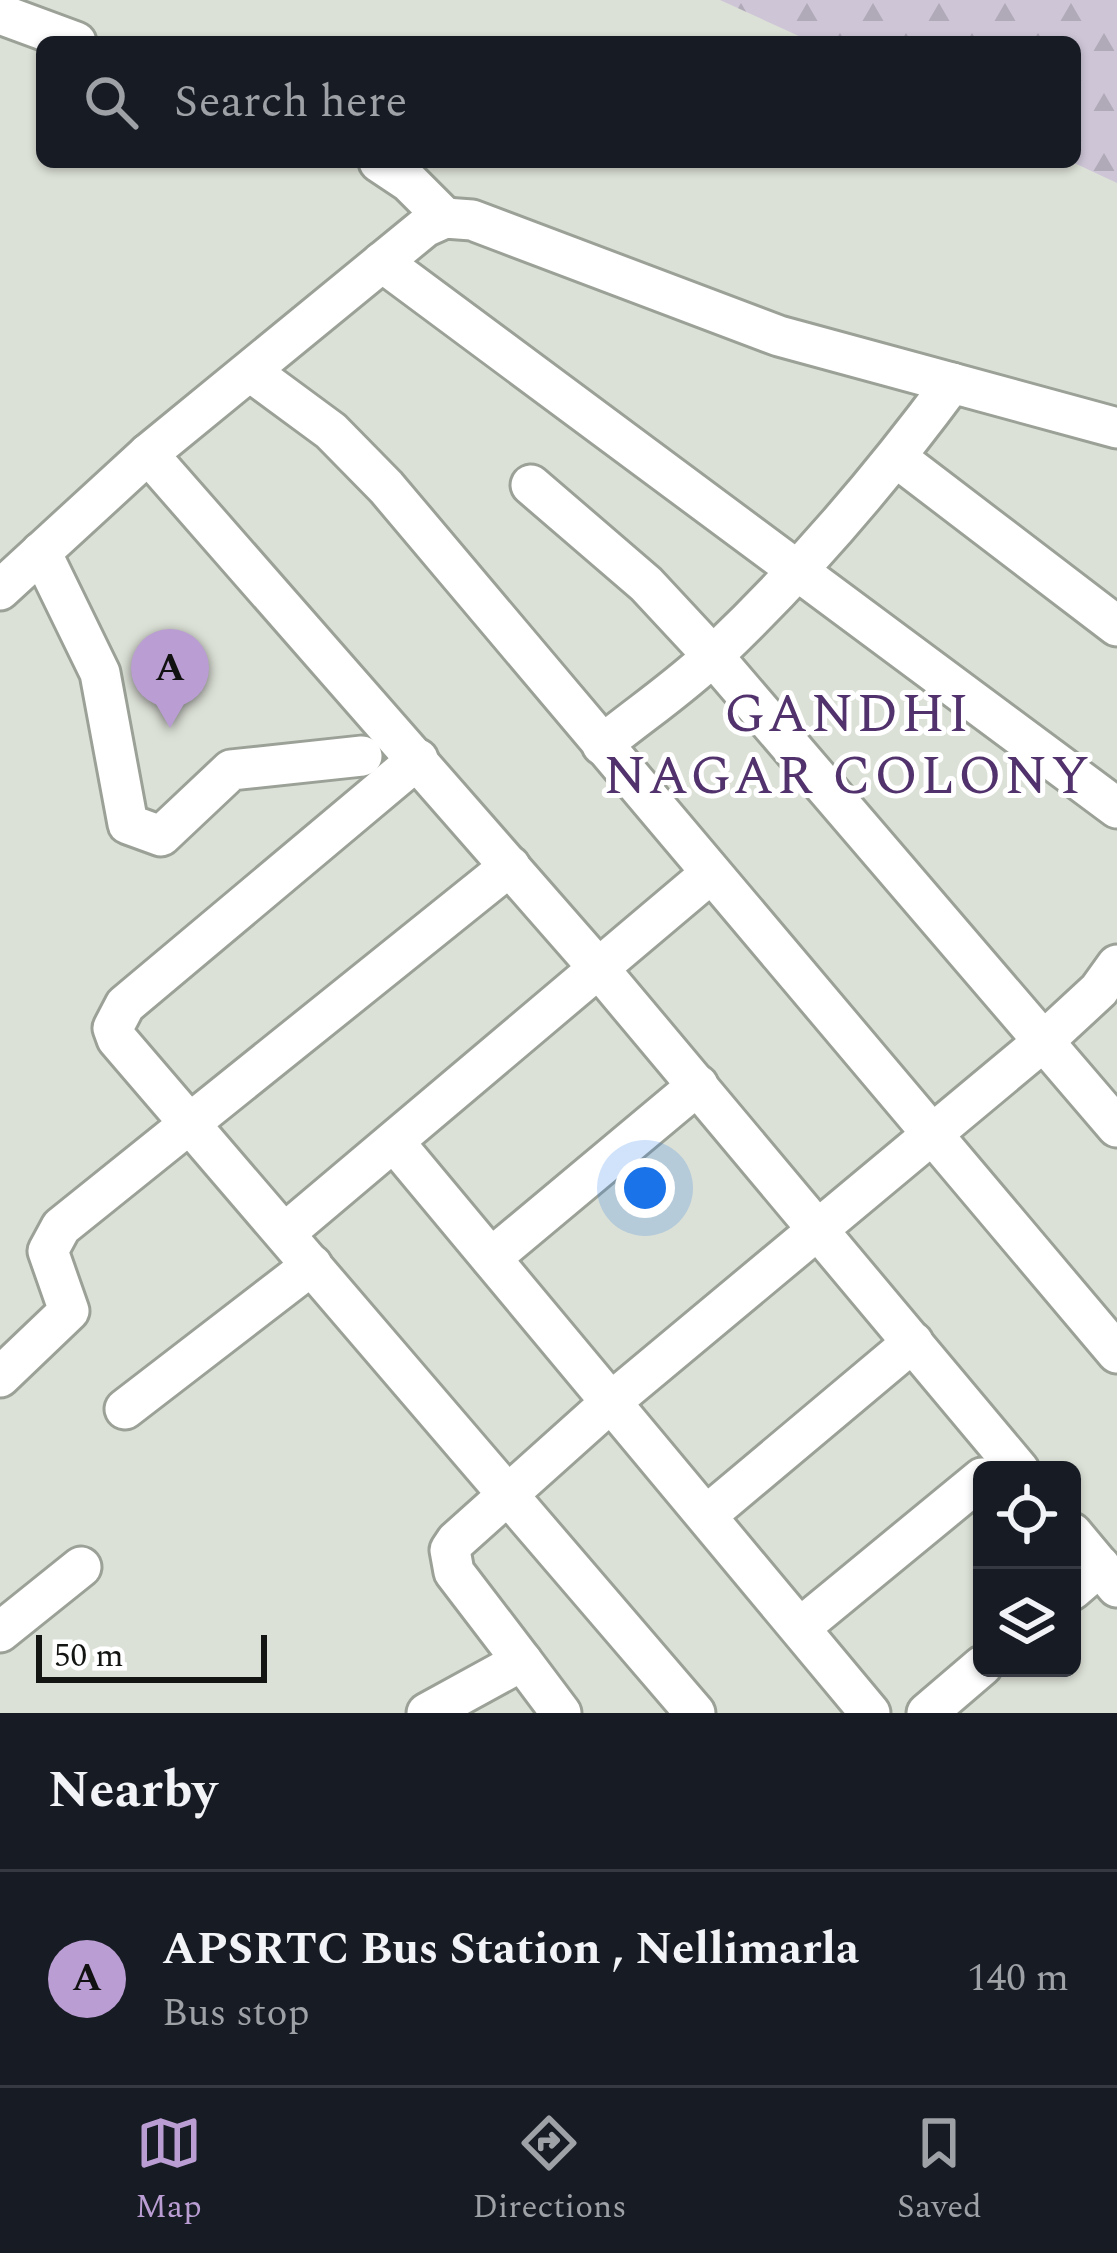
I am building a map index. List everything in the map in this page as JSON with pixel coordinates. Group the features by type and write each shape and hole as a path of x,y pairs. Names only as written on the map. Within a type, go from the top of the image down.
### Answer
{"street":[{"path":"0,14 60,36"},
{"path":"389,168 446,218"},
{"path":"0,590 148,454 425,227 446,218 472,220 779,336 1117,428"},
{"path":"382,262 1117,808"},
{"path":"251,371 358,457 935,1132 1117,1353"},
{"path":"602,745 713,656 795,573 897,458 952,383"},
{"path":"148,454 418,759 819,1228 913,1342 995,1461"},
{"path":"897,458 1117,626"},
{"path":"532,485 618,558 713,656 1117,1126"},
{"path":"41,552 100,673 128,824 160,836 231,770 362,756"},
{"path":"418,759 116,1017 117,1040 695,1713"},
{"path":"0,1377 69,1311 67,1295 51,1270 48,1251 53,1237 510,866"},
{"path":"285,1233 710,874"},
{"path":"561,1713 450,1559 456,1540 610,1402 1045,1040 1099,990 1117,965"},
{"path":"491,1258 698,1085"},
{"path":"394,1142 870,1713"},
{"path":"125,1409 313,1265"},
{"path":"707,1515 913,1342"},
{"path":"801,1627 973,1490"},
{"path":"1081,1551 1096,1581"},
{"path":"0,1632 81,1567"},
{"path":"427,1713 522,1661"},
{"path":"927,1713 973,1674"}],"green space":[{"path":"720,0 1117,0 1117,183 1081,166 1081,36 799,36"}],"place":[{"name":"APSRTC Bus Station , Nellimarla","path":"170,728"}],"district":[{"name":"GANDHI NAGAR COLONY","path":"848,746"}]}
